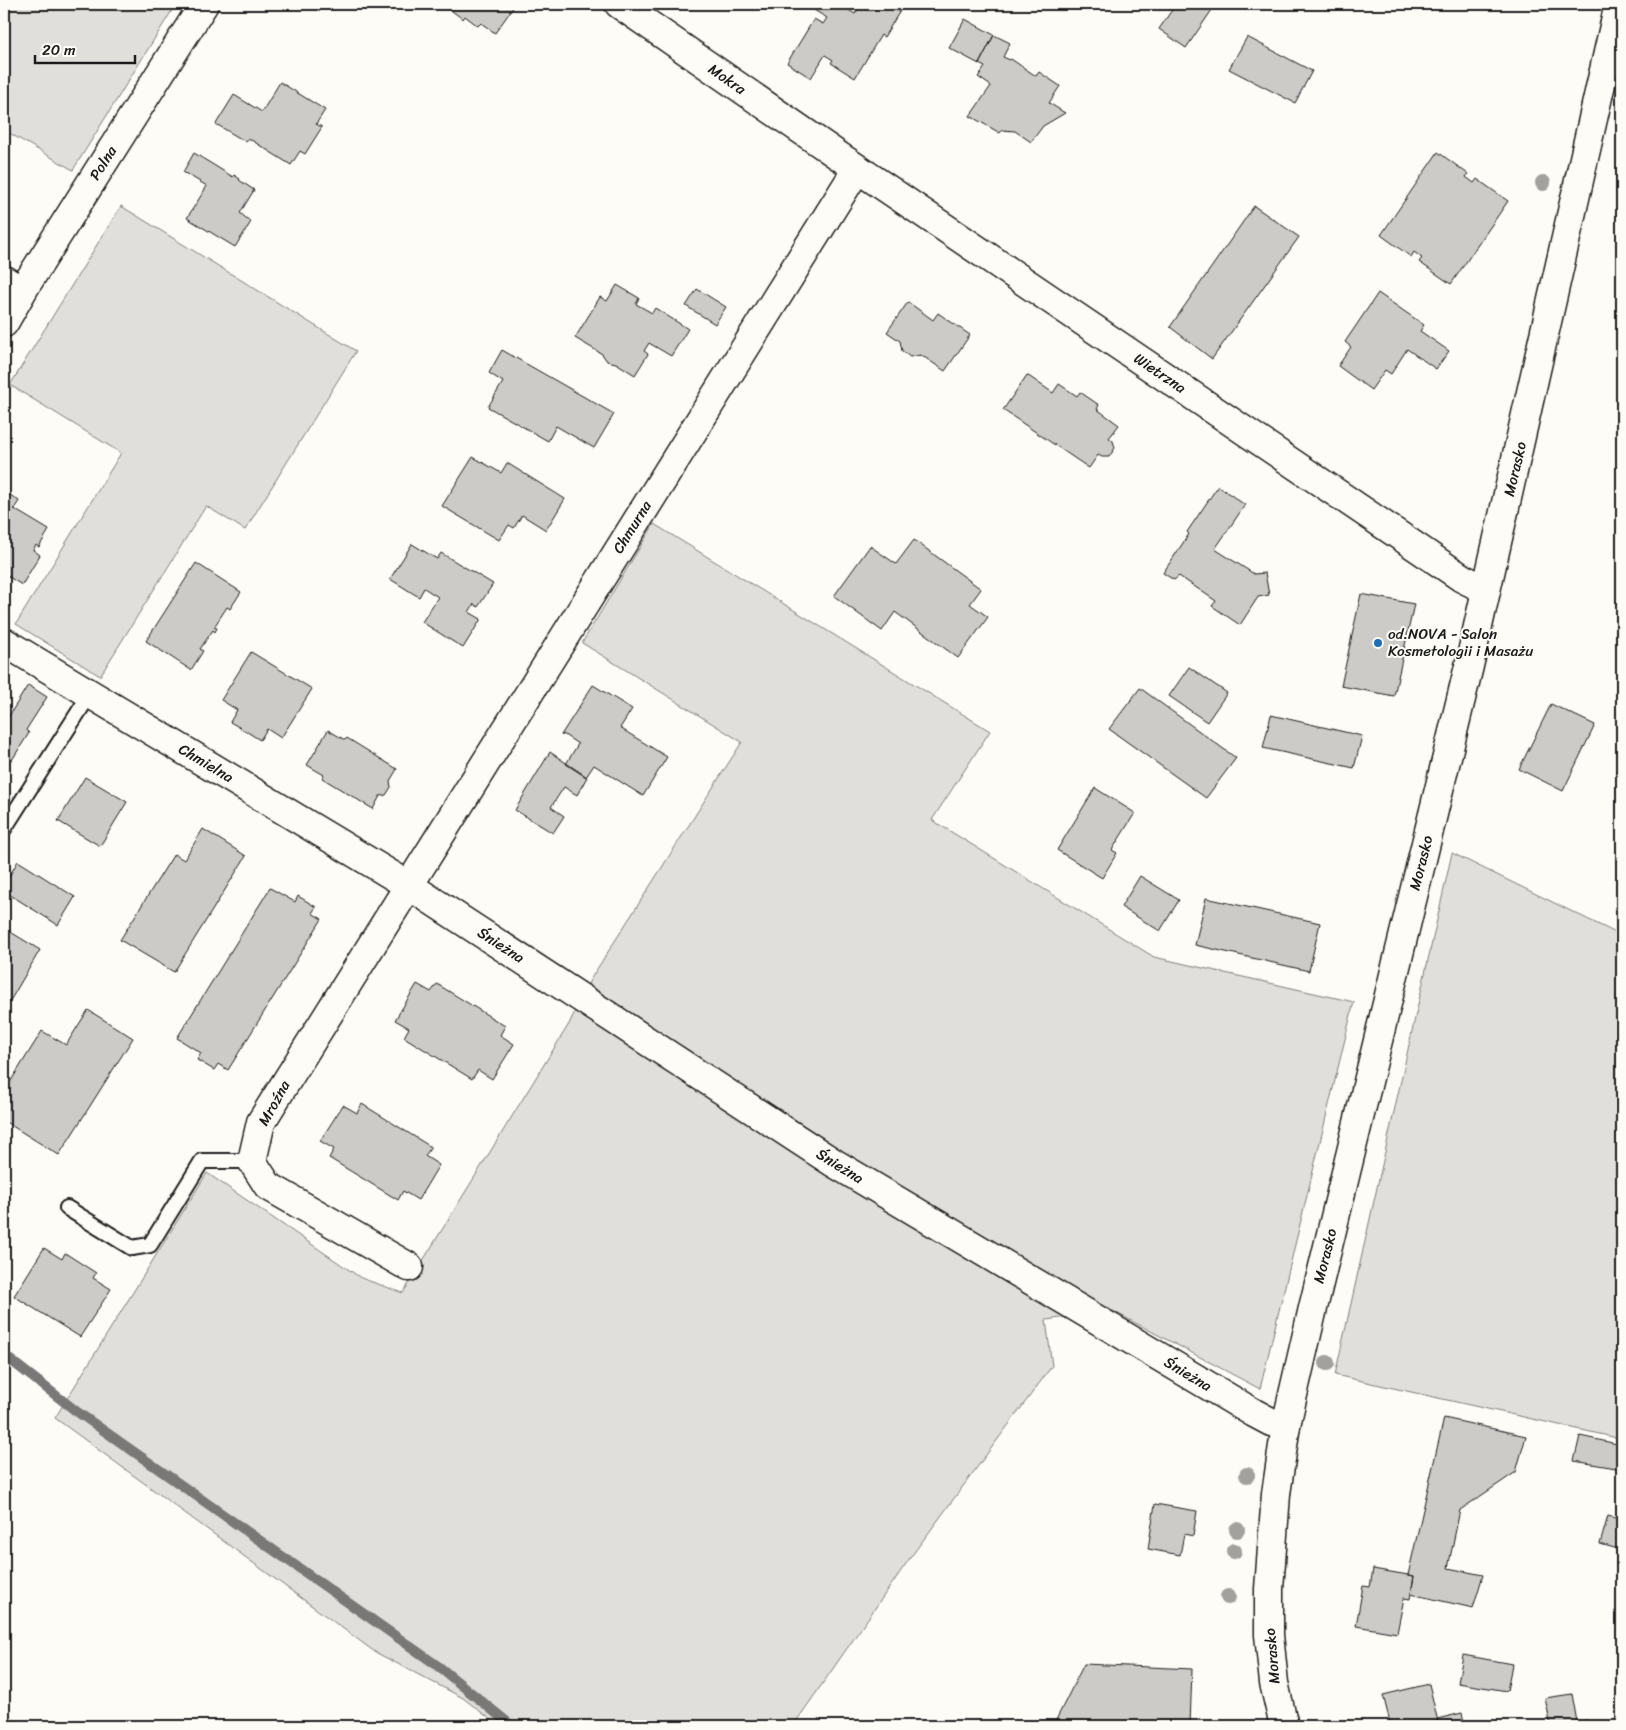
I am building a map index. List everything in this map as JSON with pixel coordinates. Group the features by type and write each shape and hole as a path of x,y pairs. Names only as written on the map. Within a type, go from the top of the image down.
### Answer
{"street":[{"name":"Polna","path":"4,323 15,278 204,4"},
{"name":"Mokra","path":"619,4 846,161"},
{"name":"Morasko","path":"1284,1726 1274,1682 1269,1625 1269,1589 1276,1494 1286,1425 1312,1308 1469,666 1620,4"},
{"name":"Wietrzna","path":"846,161 1462,578 1486,590"},
{"name":"Chmurna","path":"408,885 846,161"},
{"name":"Chmielna","path":"4,642 408,885"},
{"name":"Mroźna","path":"252,1161 261,1122 408,885"},
{"name":"Śnieżna","path":"408,885 834,1163 1254,1413 1271,1422 1286,1425"},
{"path":"252,1161 268,1186 409,1267"}],"lane":[{"path":"4,830 90,694"},
{"path":"66,1208 132,1248 150,1245 202,1161 252,1161"}],"shaded area":[{"path":"4,4 176,4 73,170 4,130"},
{"path":"121,206 356,351 245,530 206,506 100,676 16,624 121,453 10,385"},
{"path":"654,524 990,731 932,820 1154,957 1354,1002 1260,1389 1113,1311 1046,1320 1052,1366 910,1558 793,1726 499,1726 463,1698 375,1652 55,1418 207,1173 361,1278 403,1293 569,1024 590,980 742,742 582,643"},
{"path":"1452,853 1622,936 1622,1439 1335,1375"}],"building":[{"path":"446,4 515,5 495,33 481,23 478,26 465,16 463,19 445,6"},
{"path":"811,4 839,4 855,14 859,7 854,4 888,4 900,11 884,37 881,35 855,78 831,63 833,60 825,55 811,78 787,63 814,19 823,24 827,18 809,7"},
{"path":"1176,4 1216,4 1186,48 1159,29"},
{"path":"965,19 994,35 979,64 949,48"},
{"path":"994,35 1010,43 1003,57 1011,59 1036,76 1039,72 1060,86 1049,103 1065,113 1043,126 1031,142 1015,131 1002,130 1000,133 970,116 991,86 978,77 985,67 979,64"},
{"path":"1247,37 1312,71 1295,103 1229,69"},
{"path":"280,82 325,110 316,124 322,127 305,154 300,151 291,165 248,138 246,142 216,124 234,95 262,112"},
{"path":"1438,152 1468,174 1466,177 1474,183 1477,179 1508,201 1451,284 1419,262 1422,258 1414,252 1411,257 1381,235"},
{"path":"194,153 233,177 234,175 254,190 240,213 251,222 235,247 187,218 207,186 183,172"},
{"path":"1254,206 1299,237 1212,359 1170,327"},
{"path":"617,285 639,298 636,304 652,313 655,308 688,329 671,356 649,343 644,351 648,354 635,375 616,363 607,361 602,354 575,338 600,297 607,301"},
{"path":"697,289 726,307 715,324 686,306"},
{"path":"1378,293 1424,325 1420,331 1449,351 1436,369 1407,349 1391,374 1385,370 1371,390 1338,366 1351,347 1345,342"},
{"path":"908,302 933,320 938,313 970,335 945,371 921,355 910,357 902,351 900,341 887,332"},
{"path":"502,350 614,414 594,448 556,426 548,441 488,407 503,382 489,373"},
{"path":"1027,375 1053,393 1059,384 1077,396 1080,392 1099,405 1097,409 1119,425 1109,438 1113,441 1115,448 1109,457 1098,455 1089,468 1003,410"},
{"path":"473,457 501,473 507,463 565,499 546,530 522,515 514,528 509,525 499,540 442,506"},
{"path":"1218,486 1245,505 1215,549 1254,574 1265,573 1269,595 1258,597 1240,625 1212,606 1216,601 1179,576 1174,580 1163,573 1189,534 1187,532"},
{"path":"4,491 19,501 14,509 49,530 39,547 36,545 33,550 40,555 22,585 4,574"},
{"path":"914,540 981,589 970,604 988,617 958,658 895,612 882,631 834,596 870,546 896,564"},
{"path":"412,544 437,559 441,553 493,584 478,607 474,604 469,612 481,619 463,648 422,622 438,597 424,588 419,597 390,579"},
{"path":"196,563 241,592 230,609 227,607 214,627 217,628 215,632 213,630 200,649 203,651 191,670 146,641"},
{"name":"od.NOVA - Salon Kosmetologii i Masażu","path":"1361,594 1414,604 1394,696 1341,686"},
{"path":"251,652 312,689 281,738 267,729 260,740 230,722 237,710 221,700"},
{"path":"1189,667 1227,693 1207,722 1169,696"},
{"path":"28,685 47,697 26,730 29,733 12,760 4,755 4,724"},
{"path":"593,685 632,709 620,728 667,757 643,796 594,765 586,777 566,764 578,744 563,734 561,735"},
{"path":"1140,688 1236,758 1206,798 1109,729"},
{"path":"1551,704 1595,725 1563,791 1519,769"},
{"path":"1271,715 1362,736 1354,768 1263,748"},
{"path":"328,730 345,740 347,738 397,769 390,781 391,787 386,795 380,796 373,809 322,778 324,775 307,765"},
{"path":"550,752 587,777 577,795 564,787 551,807 564,816 553,833 515,810"},
{"path":"85,777 127,802 100,846 58,821"},
{"path":"1095,788 1135,813 1112,850 1117,853 1102,878 1057,850"},
{"path":"203,829 246,856 174,972 120,940 174,854 184,860"},
{"path":"18,861 75,897 58,925 4,891 4,885"},
{"path":"1140,876 1179,900 1160,931 1121,907"},
{"path":"270,888 295,902 298,896 316,907 312,913 322,919 228,1070 218,1064 214,1070 197,1060 201,1053 177,1038"},
{"path":"1206,898 1320,923 1309,971 1195,945"},
{"path":"4,928 40,950 4,1011"},
{"path":"417,984 431,992 437,984 505,1026 500,1035 514,1044 492,1079 478,1070 472,1079 404,1037 409,1028 395,1020"},
{"path":"88,1010 133,1038 59,1155 4,1121 4,1092 42,1031 66,1045"},
{"path":"362,1104 431,1147 425,1156 439,1165 418,1200 403,1191 398,1200 329,1158 334,1149 320,1141 343,1105 357,1113"},
{"path":"44,1248 62,1259 65,1253 96,1273 93,1278 111,1289 80,1337 14,1296"},
{"path":"1444,1418 1526,1436 1516,1472 1460,1510 1448,1568 1483,1575 1473,1608 1411,1594 1414,1576 1408,1575"},
{"path":"1580,1436 1622,1445 1622,1469 1574,1461"},
{"path":"1155,1504 1197,1511 1193,1536 1184,1534 1180,1555 1148,1549"},
{"path":"1608,1516 1622,1520 1622,1550 1600,1544"},
{"path":"1373,1569 1414,1576 1410,1599 1404,1598 1397,1633 1356,1626 1363,1586 1370,1587"},
{"path":"1463,1655 1512,1664 1507,1691 1458,1683"},
{"path":"1084,1664 1192,1669 1190,1726 1053,1726"},
{"path":"1429,1684 1439,1726 1391,1726 1383,1695"},
{"path":"1572,1694 1577,1722 1587,1720 1588,1726 1551,1726 1545,1698"},
{"path":"1462,1713 1465,1726 1439,1726 1437,1719"}],"waterway":[{"path":"4,1355 76,1411 438,1666 512,1726"}],"place":[{"name":"od.NOVA - Salon Kosmetologii i Masażu","path":"1378,643"}]}
